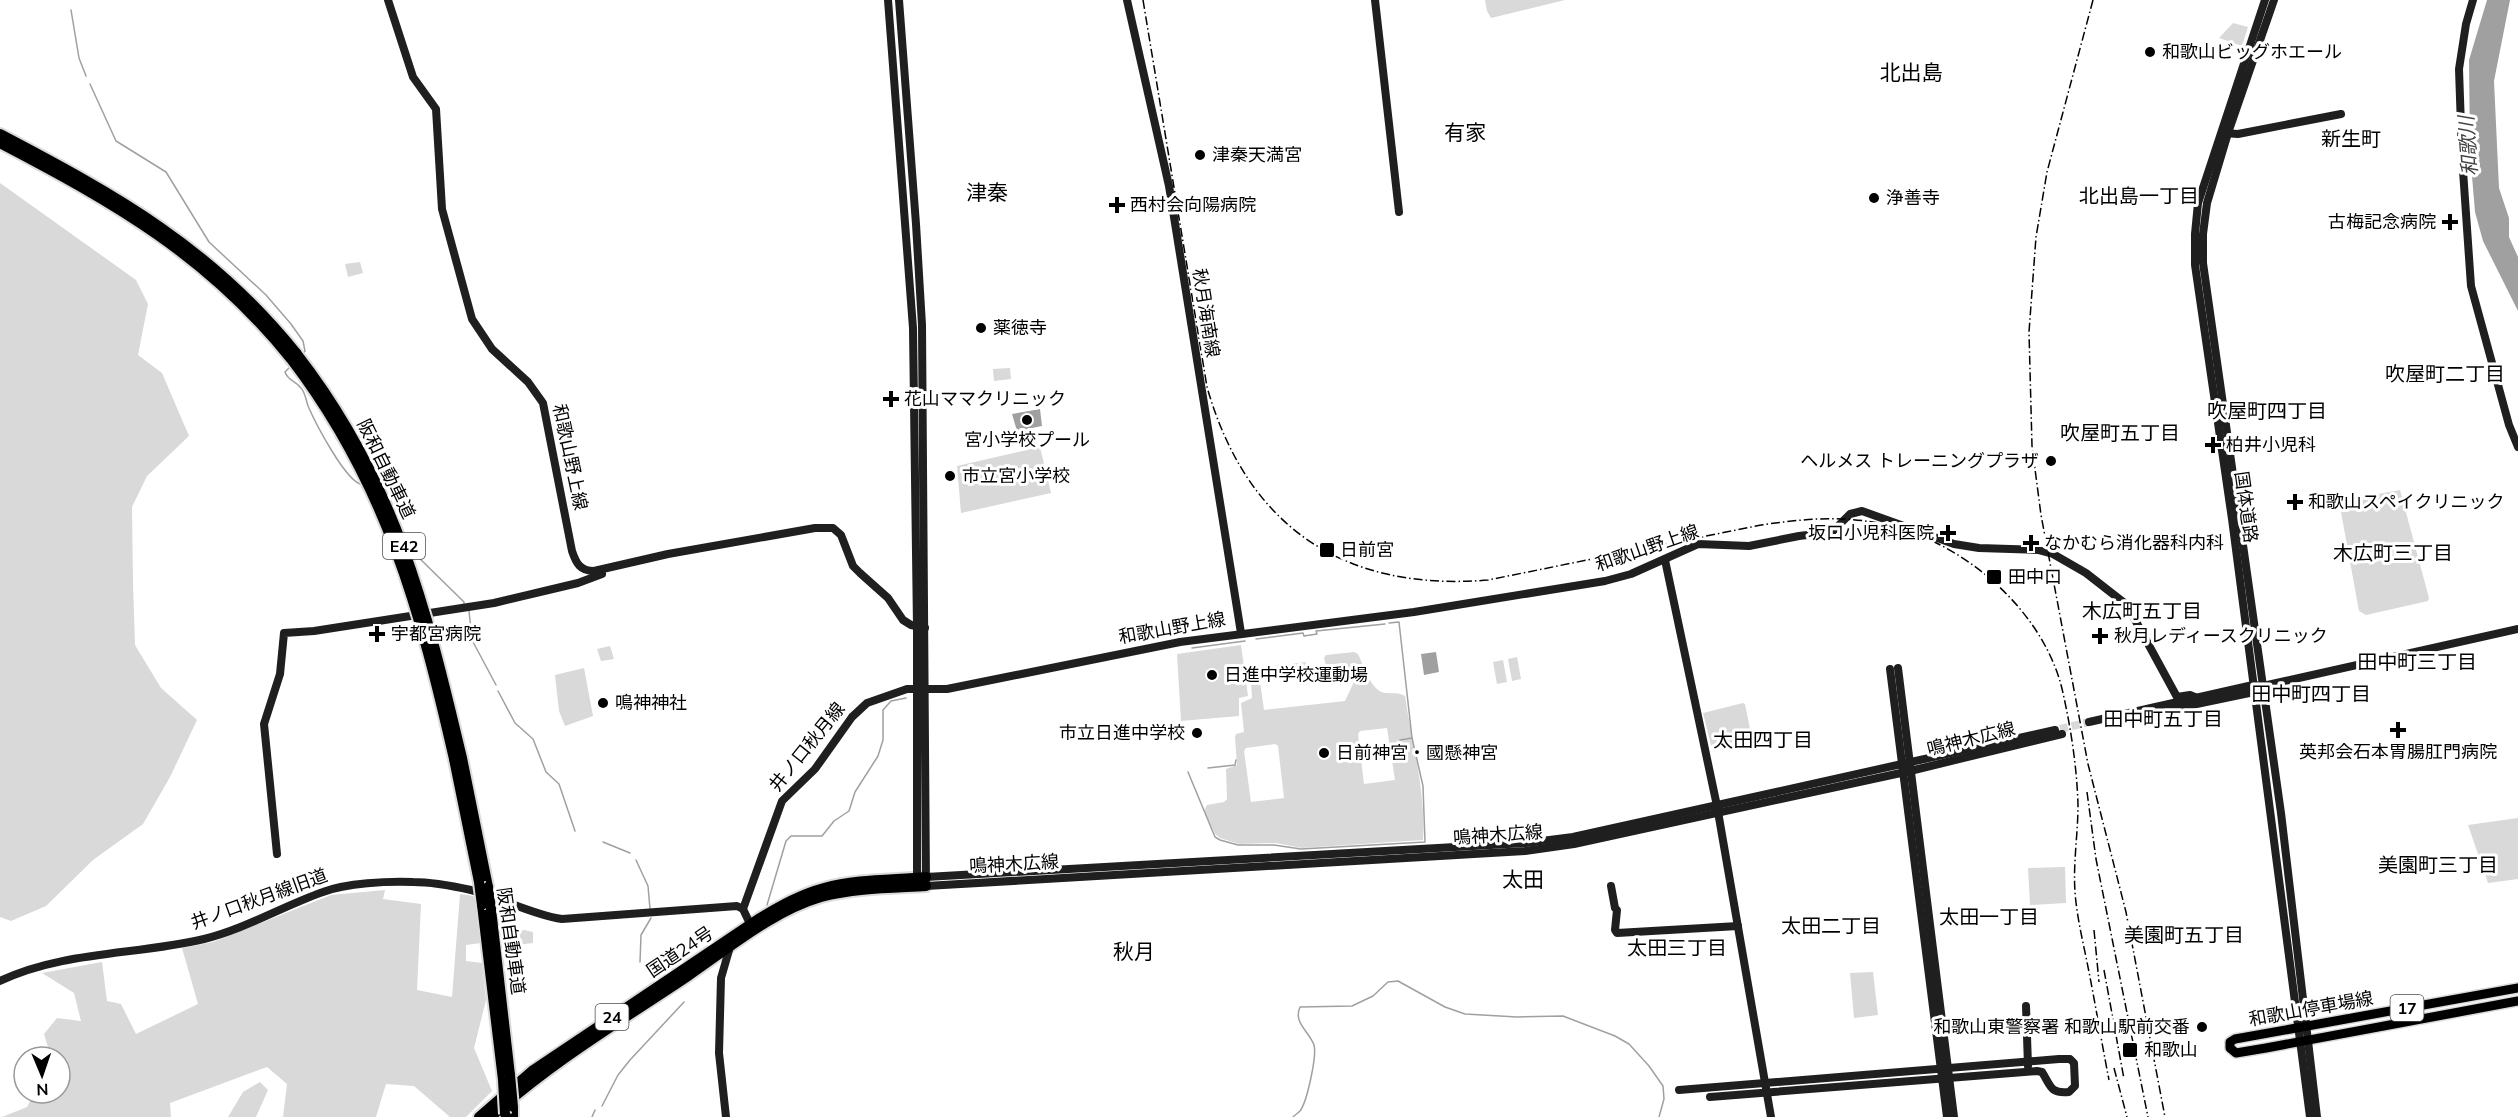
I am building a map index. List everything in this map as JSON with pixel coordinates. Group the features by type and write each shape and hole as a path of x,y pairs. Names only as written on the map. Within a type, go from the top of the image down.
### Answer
{"highway":[{"name":"阪和自動車道","path":"0,134 94,184 171,233 231,283 270,321 351,432 370,466 399,531 438,655 483,885 507,1077 509,1114"},
{"name":"阪和自動車道","path":"0,143 90,191 167,240 226,288 294,356"},
{"name":"国道24号","path":"478,1117 532,1071 794,899 822,888 853,882 922,882"},
{"name":"国道24号","path":"490,1117 533,1081 728,944"}],"main road":[{"name":"和歌山停車場線","path":"2518,988 2235,1039 2230,1042 2230,1048 2236,1053 2518,1000"}],"street":[{"name":"和歌山野上線","path":"388,0 412,77 436,110 442,209 472,319 492,349 528,382 543,403 578,583"},
{"path":"888,0 913,328 921,627"},
{"path":"899,0 922,325 922,882"},
{"name":"秋月海南線","path":"1127,0 1168,186 1241,633"},
{"path":"1375,0 1399,212"},
{"name":"国体道路","path":"2265,0 2224,133 2207,203 2203,234 2203,263 2263,686 2301,1028"},
{"name":"国体道路","path":"2274,0 2198,203 2195,265 2301,1028"},
{"path":"2473,0 2466,24 2459,69 2462,156 2471,286 2509,425 2518,447"},
{"path":"2224,133 2238,134 2341,114"},
{"name":"和歌山野上線","path":"921,690 993,681 1180,642 1414,612 1569,588 1631,574 1698,544 1749,546 1832,532 1850,514 1862,511 1953,544 1979,548 2038,550 2054,555 2086,573 2127,605 2177,697 2190,695 2197,701"},
{"path":"277,854 264,724 280,674 284,633 314,631 494,603 578,583 619,567 668,554 815,528 833,528 841,536 855,568 888,598 903,620 921,627"},
{"path":"1665,560 1718,810 1771,1117"},
{"path":"575,562 587,571 619,567"},
{"path":"2090,725 2518,629"},
{"path":"1894,668 1945,1074 1954,1117"},
{"name":"井ノ口秋月線","path":"743,909 782,801 815,769 859,709 867,703 907,689 921,690"},
{"name":"鳴神木広線","path":"922,882 1526,843 1718,810 2061,731"},
{"name":"井ノ口秋月線旧道","path":"0,981 25,971 90,957 213,937 325,891 348,887 411,882 428,883 472,890 543,916 562,919 737,906 743,909"},
{"path":"1611,886 1617,910 1615,930 1617,933 1738,926"},
{"path":"743,909 752,928"},
{"path":"726,1117 718,1053 721,978 728,944"},
{"path":"2026,1006 2028,1067"},
{"path":"2301,1028 2318,1117"},
{"path":"2303,1041 2310,1117"},
{"path":"1679,1090 1767,1088 1945,1074 2028,1067 2070,1059 2074,1063 2075,1086 2069,1092 2054,1091 2042,1072 2028,1067"},
{"path":"1945,1074 1947,1117"},
{"path":"1710,1097 1767,1088"}],"shaded area":[{"path":"1485,0 1565,0 1491,18"},
{"path":"2487,0 2510,0 2494,81 2499,188 2509,218 2509,237 2518,257 2518,311 2483,241 2475,212 2470,152 2469,60"},
{"path":"2233,23 2248,27 2242,46 2219,38"},
{"path":"0,183 136,280 148,304 138,355 162,373 189,436 147,476 132,507 135,645 161,688 197,720 170,777 143,824 93,860 46,906 11,921 0,917"},
{"path":"360,262 363,273 348,277 345,264"},
{"path":"1010,368 1011,379 994,381 993,369"},
{"name":"宮小学校プール","path":"1040,409 1042,426 1017,431 1012,414"},
{"path":"1040,447 1051,493 961,513 957,466"},
{"path":"2400,490 2429,598 2428,601 2366,615 2359,611 2339,501"},
{"name":"日進中学校運動場","path":"1241,645 1248,696 1239,698 1239,716 1181,721 1177,654"},
{"path":"610,646 614,659 601,661 597,649"},
{"name":"日前神宮・國懸神宮","path":"1354,652 1358,654 1368,677 1376,688 1385,693 1405,696 1420,786 1423,840 1302,848 1276,843 1239,844 1220,838 1215,834 1204,811 1207,805 1224,802 1227,799 1226,769 1237,765 1235,737 1236,734 1244,732 1241,703 1252,698 1250,669 1306,662 1305,668 1259,675 1264,710 1345,701 1353,684 1353,676 1328,673 1324,658 1326,655","holes":["1387,728 1395,780 1364,784 1358,734 1360,731","1275,744 1278,746 1284,798 1251,802 1244,751 1246,748"]},
{"path":"1436,652 1439,672 1424,675 1421,654"},
{"path":"1517,657 1521,679 1512,681 1508,659"},
{"path":"1503,660 1507,682 1497,684 1493,662"},
{"path":"584,668 593,716 565,726 559,711 555,675"},
{"path":"1743,703 1752,739 1718,745 1712,749 1703,713"},
{"path":"2518,818 2518,879 2488,883 2468,825"},
{"path":"2065,867 2066,903 2030,905 2028,868"},
{"path":"385,890 383,899 421,904 417,990 452,997 460,894 473,896 475,899 481,943 466,945 466,961 482,963 486,1000 474,1048 492,1091 466,1117 450,1117 414,1086 386,1084 376,1117 283,1117 287,1084 267,1067 170,1103 171,1117 2,1117 28,1105 72,1105 72,1045 47,1045 44,1034 57,1018 81,1021 74,993 42,973 102,962 107,1001 121,1004 136,1034 198,1004 182,948 213,942 331,895"},
{"path":"524,930 533,932 533,943 516,945 514,943 515,933"},
{"path":"1873,972 1878,1015 1854,1018 1850,973"},
{"path":"260,1082 268,1090 256,1117 228,1117 243,1092"}],"waterway":[{"path":"71,10 79,58 86,76"},
{"path":"90,84 116,141 166,172 209,242 266,295 291,324 303,341 305,351 302,355"},
{"path":"290,367 285,372 286,375 302,390 332,451 348,474 363,485"},
{"path":"404,535 412,551 464,602 464,605"},
{"path":"469,611 472,640 496,685"},
{"path":"1389,623 1399,622 1412,738 1400,740"},
{"path":"1256,639 1303,633 1304,636 1317,634 1316,631 1385,624"},
{"path":"1192,648 1245,641"},
{"path":"498,691 515,723 533,739 546,772 559,784 575,831"},
{"path":"767,905 786,841 791,836 822,836 834,821 849,811 855,792 878,756 883,740 883,710 891,701 906,698"},
{"path":"1188,772 1215,837 1220,840 1238,845 1274,845 1301,849 1425,842 1423,786 1412,738"},
{"path":"1208,768 1235,765 1236,760"},
{"path":"603,842 630,853"},
{"path":"636,860 648,886 650,909"},
{"path":"640,962 641,935 651,918"},
{"path":"1293,1117 1300,1111 1306,1098 1315,1051 1312,1040 1300,1022 1298,1013 1300,1007 1352,1006 1373,996 1388,982 1398,981 1445,1007 1465,1014 1517,1017 1563,1016 1615,1036 1629,1044 1663,1086 1664,1099 1659,1117"},
{"path":"602,1106 618,1075 684,1002"},
{"path":"592,1117 595,1110"}],"tunnel":[{"path":"2060,729 2089,722"}],"railway":[{"path":"1143,0 1207,387 1225,436 1248,478 1276,513 1308,540 1346,561 1389,575 1436,581 1488,580 1761,525 1813,519 1865,521 1898,528 1930,540 1961,557 1990,578 2015,603 2036,631 2053,661 2066,707 2077,791 2076,902 2109,1080"},
{"path":"2093,0 2047,172 2036,237 2029,332 2032,446 2041,515 2088,764 2126,912 2165,1117"},
{"path":"2087,792 2096,859 2148,1117"},
{"path":"2094,930 2099,982"},
{"path":"2104,970 2124,1079"},
{"path":"2114,1068 2127,1117"}],"place":[{"name":"和歌山ビッグホエール","path":"2150,52"},
{"name":"津秦天満宮","path":"1200,155"},
{"name":"浄善寺","path":"1874,198"},
{"name":"西村会向陽病院","path":"1117,205"},
{"name":"古梅記念病院","path":"2450,222"},
{"name":"薬徳寺","path":"981,328"},
{"name":"花山ママクリニック","path":"891,399"},
{"name":"宮小学校プール","path":"1027,420"},
{"name":"柏井小児科","path":"2213,445"},
{"name":"ヘルメス トレーニングプラザ","path":"2051,461"},
{"name":"市立宮小学校","path":"950,476"},
{"name":"和歌山スペイクリニック","path":"2295,502"},
{"name":"坂口小児科医院","path":"1948,533"},
{"name":"なかむら消化器科内科","path":"2031,543"},
{"name":"日前宮","path":"1327,550"},
{"name":"田中口","path":"1994,577"},
{"name":"宇都宮病院","path":"377,634"},
{"name":"秋月レディースクリニック","path":"2100,636"},
{"name":"日進中学校運動場","path":"1212,675"},
{"name":"鳴神神社","path":"603,703"},
{"name":"英邦会石本胃腸肛門病院","path":"2398,730"},
{"name":"市立日進中学校","path":"1197,733"},
{"name":"日前神宮・國懸神宮","path":"1324,753"},
{"name":"和歌山東警察署 和歌山駅前交番","path":"2202,1027"},
{"name":"和歌山","path":"2130,1050"}],"district":[{"name":"北出島","path":"1911,73"},
{"name":"有家","path":"1465,133"},
{"name":"新生町","path":"2351,139"},
{"name":"津秦","path":"987,193"},
{"name":"北出島一丁目","path":"2139,196"},
{"name":"吹屋町二丁目","path":"2445,374"},
{"name":"吹屋町四丁目","path":"2267,411"},
{"name":"吹屋町五丁目","path":"2120,433"},
{"name":"木広町三丁目","path":"2393,553"},
{"name":"木広町五丁目","path":"2142,611"},
{"name":"田中町三丁目","path":"2417,662"},
{"name":"田中町四丁目","path":"2311,694"},
{"name":"田中町五丁目","path":"2163,719"},
{"name":"太田四丁目","path":"1763,740"},
{"name":"美園町三丁目","path":"2438,865"},
{"name":"太田","path":"1523,880"},
{"name":"太田一丁目","path":"1989,917"},
{"name":"太田二丁目","path":"1831,926"},
{"name":"美園町五丁目","path":"2184,935"},
{"name":"太田三丁目","path":"1677,948"},
{"name":"秋月","path":"1134,952"}],"water label":[{"name":"和歌川","path":"2468,146"}]}
